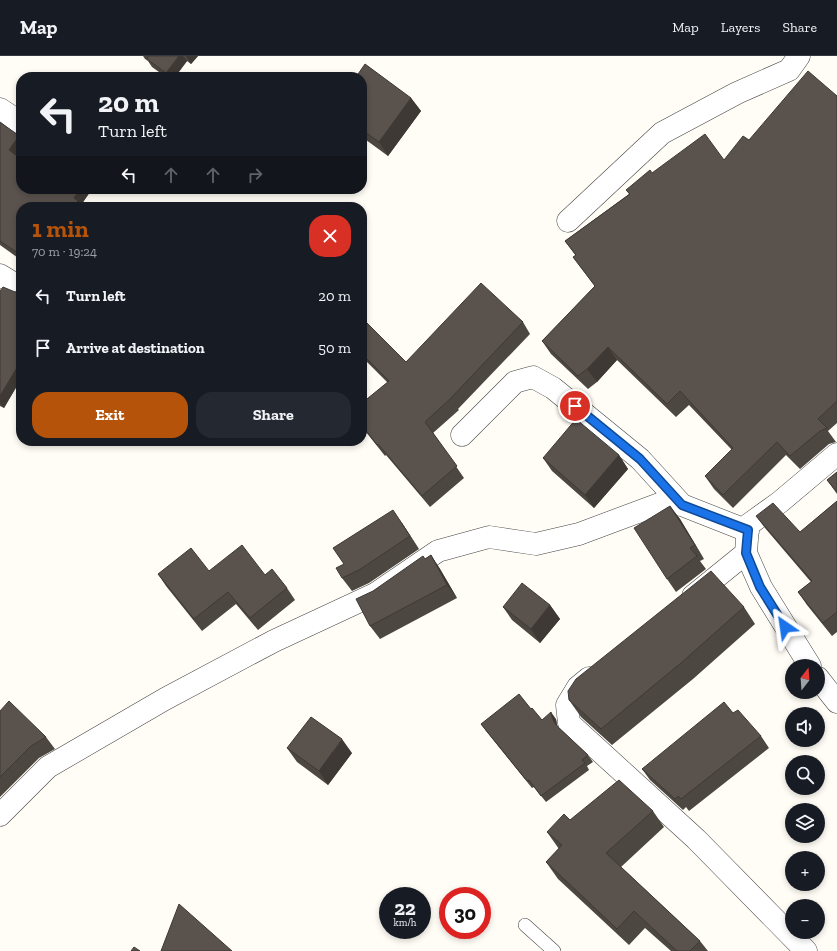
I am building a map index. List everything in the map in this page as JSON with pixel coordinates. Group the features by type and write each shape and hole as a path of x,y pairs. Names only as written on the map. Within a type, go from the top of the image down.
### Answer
{"street":[{"path":"568,222 662,132 737,93 789,70 799,56"},
{"path":"0,109 16,120"},
{"path":"0,275 16,285"},
{"path":"462,435 515,382 533,377 553,388 640,459 682,505"},
{"path":"806,659 760,587 746,553 748,525 780,502 837,454"},
{"path":"0,816 48,767 165,699 274,641 374,594 438,551 489,537 536,544 579,534 662,503 682,505 748,530"},
{"path":"678,608 746,553"},
{"path":"603,667 578,687 567,705 569,723 696,839 806,951"},
{"path":"825,687 837,702"}],"lane":[{"path":"525,925 554,951"}],"building":[{"path":"148,56 179,56 167,72 147,59"},
{"path":"365,64 411,98 379,142 367,134 367,72 359,72"},
{"path":"808,71 837,96 837,401 818,419 827,428 820,431 790,456 777,442 723,495 705,476 733,448 680,391 667,404 608,347 587,369 578,376 542,341 595,286 573,257 576,255 565,241 630,194 626,190 650,170 652,173 705,134 724,160 743,136 749,140"},
{"path":"0,122 16,134 16,140 9,150 16,155 16,194 77,194 74,198 78,201 16,202 16,252 0,241"},
{"path":"481,283 523,322 451,398 425,422 457,466 422,496 367,432 367,399 389,381 367,359 367,323 406,362"},
{"path":"3,287 16,292 16,369 0,396 0,291"},
{"path":"576,419 619,455 585,495 543,458"},
{"path":"837,472 837,492 827,480"},
{"path":"837,501 837,612 823,623 798,592 812,581 756,516 773,503 800,532"},
{"path":"670,506 695,545 690,548 697,556 667,579 634,528"},
{"path":"393,510 410,536 359,570 342,578 336,568 344,564 333,548"},
{"path":"242,545 265,575 272,569 287,588 250,618 228,592 194,619 158,574 191,548 209,571"},
{"path":"431,555 447,585 370,626 356,599 373,591 423,556 425,559"},
{"path":"711,571 744,607 681,663 601,729 569,700 568,691 576,679"},
{"path":"522,583 550,605 531,629 503,607"},
{"path":"519,694 542,720 551,712 552,718 556,725 588,755 582,760 585,763 541,796 481,724"},
{"path":"9,701 46,737 31,746 0,777 0,711"},
{"path":"724,702 733,713 738,710 761,736 681,799 678,796 675,799 642,769"},
{"path":"311,717 342,739 319,771 287,748"},
{"path":"619,780 653,811 606,853 700,941 690,951 677,951 634,911 617,929 546,862 562,845 547,832 564,814 570,820"},
{"path":"179,904 232,951 161,951"},
{"path":"134,947 140,951 131,951"}],"route":[{"path":"575,406 640,459 682,505 748,530 746,553 760,587 785,627"}]}
